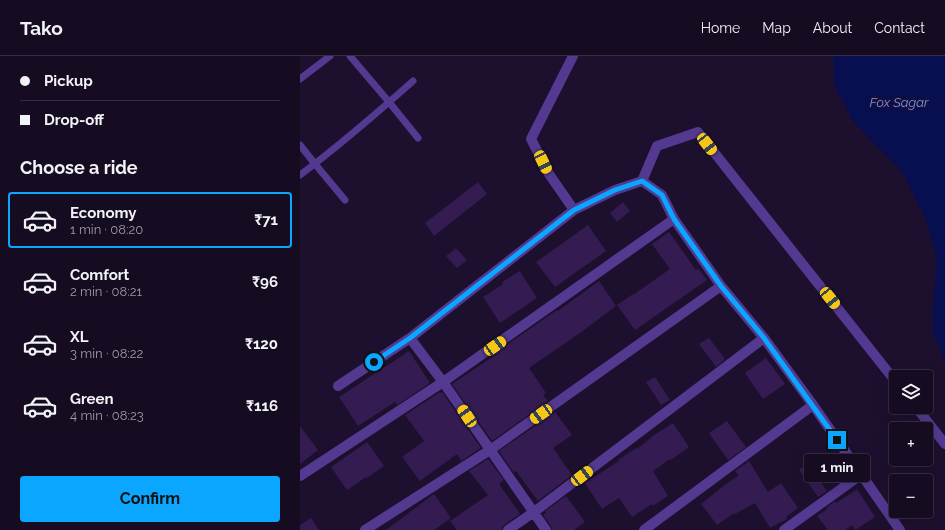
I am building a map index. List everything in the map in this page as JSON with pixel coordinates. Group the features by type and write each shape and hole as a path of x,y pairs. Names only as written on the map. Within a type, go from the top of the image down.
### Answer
{"street":[{"path":"573,56 531,139 549,174 574,210"},
{"path":"338,386 410,338 574,210 615,190 642,181 657,146 698,132 889,373"},
{"path":"642,181 662,195 674,219 721,286 764,338 862,474 900,530"},
{"path":"300,476 443,382 674,219"},
{"path":"364,530 490,450 721,286"},
{"path":"410,338 443,382 546,530"},
{"path":"508,530 764,338"},
{"path":"644,530 813,405"},
{"path":"921,414 945,444"},
{"path":"784,530 862,474"}],"lane":[{"path":"300,79 330,56"},
{"path":"350,56 418,138"},
{"path":"300,175 413,81"},
{"path":"300,145 345,200"}],"water":[{"name":"Fox Sagar","path":"833,56 945,56 945,362 933,331 933,306 937,258 924,215 902,172 853,121 835,87"}],"building":[{"path":"478,182 487,194 434,236 425,223"},
{"path":"623,202 630,211 617,222 610,213"},
{"path":"588,225 606,251 555,287 536,262"},
{"path":"669,232 696,270 698,268 707,280 635,330 617,305 670,269 652,244"},
{"path":"456,248 467,260 457,268 446,256"},
{"path":"520,271 537,298 500,323 483,297 503,284 502,282"},
{"path":"599,281 616,306 529,368 546,393 543,395 548,401 492,441 452,384 497,354 496,353 508,344 557,310 558,311"},
{"path":"709,338 725,359 716,367 699,344"},
{"path":"409,351 430,383 397,405 395,402 358,426 339,397"},
{"path":"766,358 785,384 763,399 745,373"},
{"path":"655,377 670,400 661,405 646,382"},
{"path":"442,392 481,448 461,461 457,454 420,481 402,457 424,441 405,415"},
{"path":"555,412 572,435 553,448 572,475 538,501 516,471 514,473 499,451"},
{"path":"727,421 746,447 728,460 709,433"},
{"path":"673,423 689,447 653,471 668,496 632,517 619,498 602,509 585,483 636,448 637,449 654,435"},
{"path":"300,426 318,450 300,464"},
{"path":"367,442 384,466 347,490 331,467"},
{"path":"488,459 504,480 499,484 520,514 504,525 502,530 457,530 450,521 488,495 469,471"},
{"path":"749,461 768,492 781,483 798,508 786,517 787,519 770,528 755,503 735,514 734,513 717,525 701,504 738,476 735,471"},
{"path":"807,464 827,491 818,497 799,470"},
{"path":"857,489 875,517 855,530 852,525 845,530 828,530 817,516 835,501 836,503"},
{"path":"434,494 451,518 434,530 386,530"},
{"path":"566,496 585,522 574,530 552,530 551,526 543,515 546,513 545,511"},
{"path":"311,518 319,530 300,530 300,525"}],"route":[{"path":"374,362 410,338 574,210 615,190 642,181 662,195 674,219 721,286 764,338 837,440"}]}
